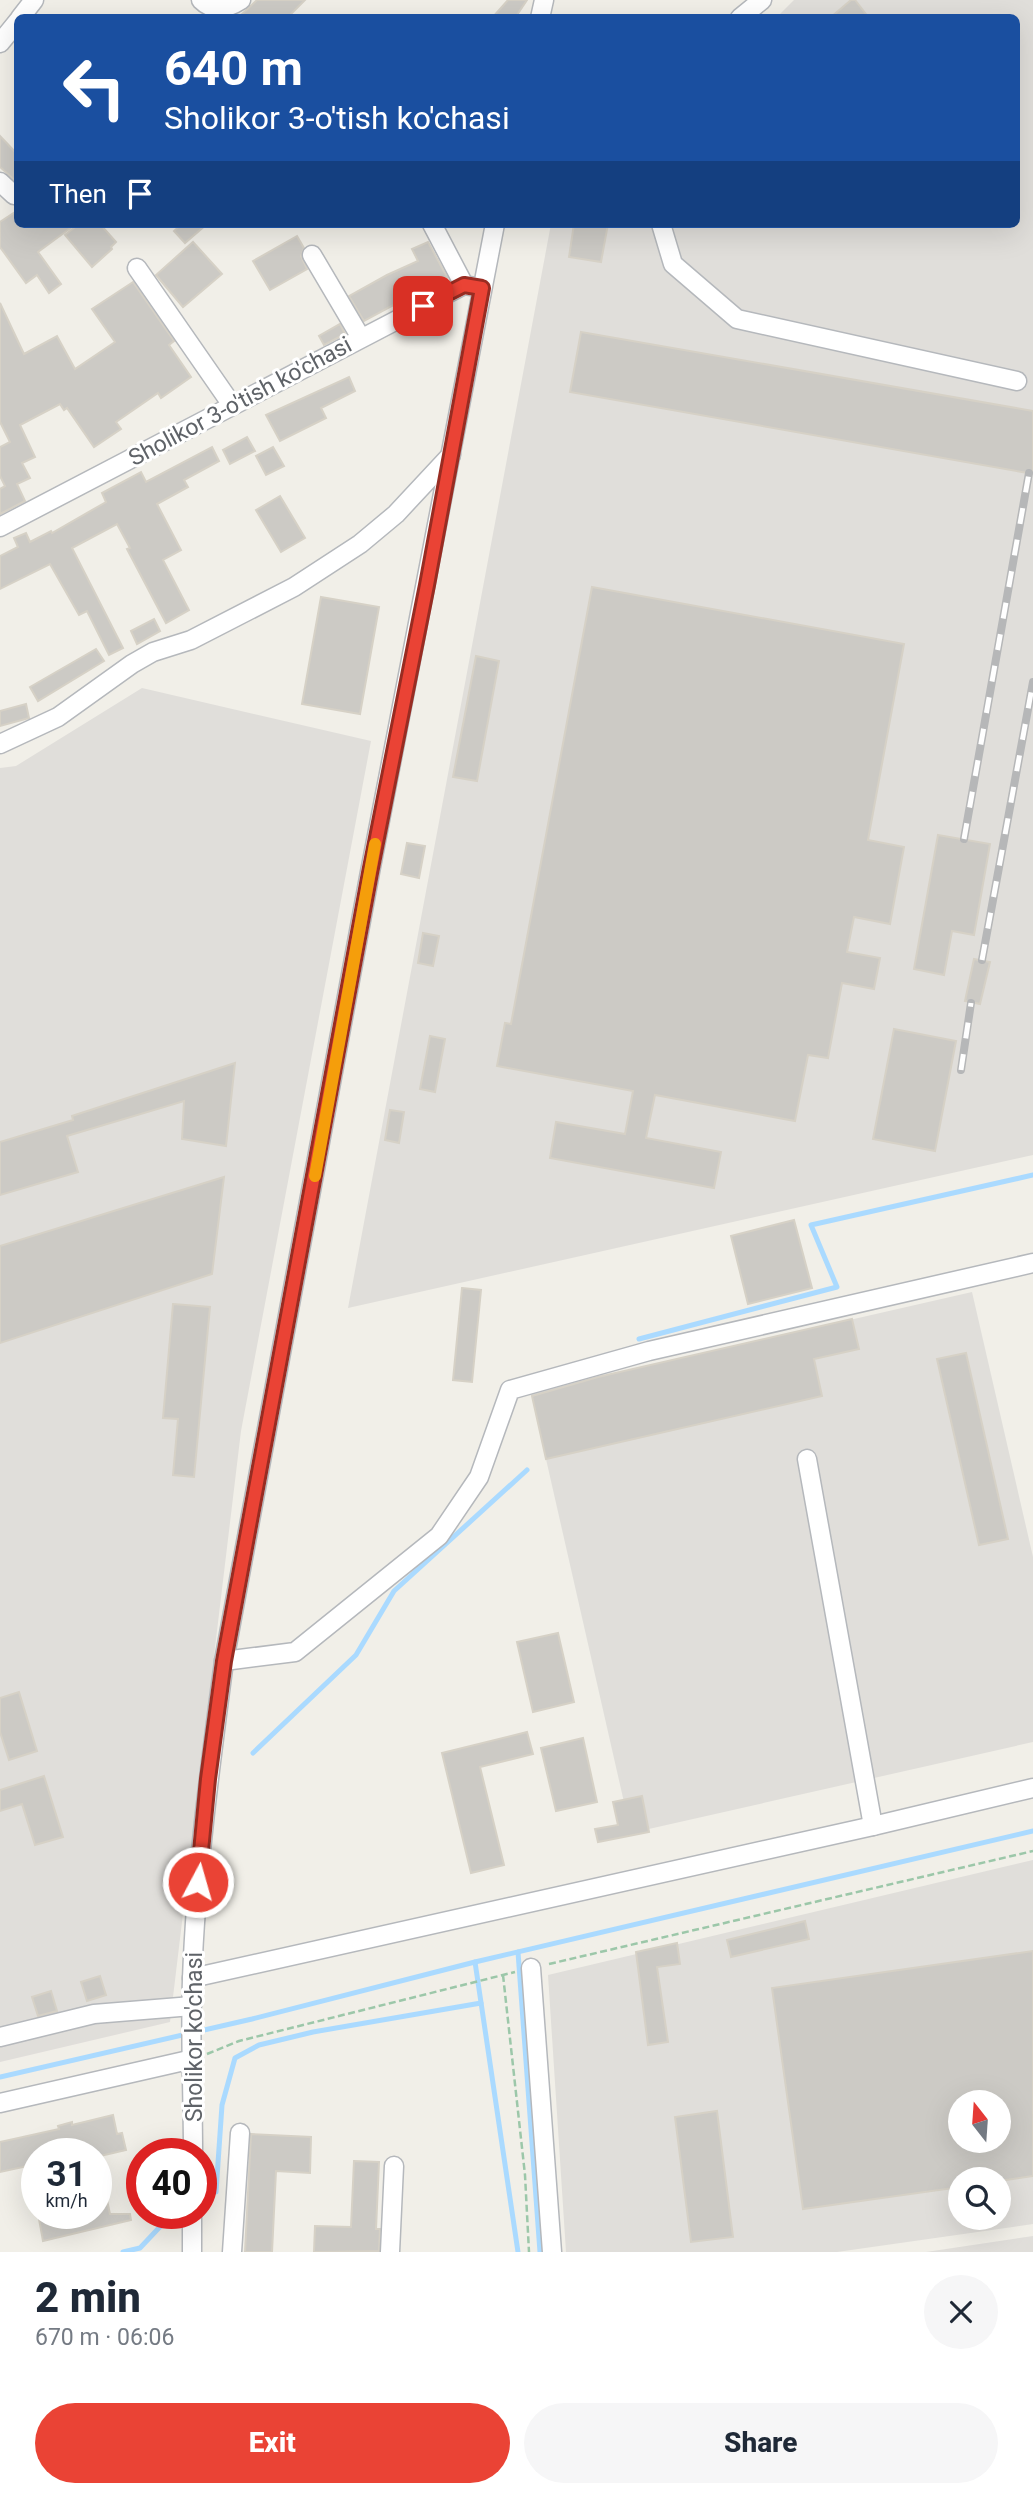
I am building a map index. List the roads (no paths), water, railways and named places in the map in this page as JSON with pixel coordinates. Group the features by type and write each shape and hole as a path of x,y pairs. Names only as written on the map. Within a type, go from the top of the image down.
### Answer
{"street":[{"path":"23,14 34,0"},
{"path":"201,0 214,9 225,8 241,0"},
{"path":"745,14 762,0"},
{"path":"0,43 14,25"},
{"path":"0,182 14,195"},
{"path":"435,228 473,287"},
{"name":"Sholikor ko'chasi","path":"193,2138 192,1978 198,1882 224,1661 370,873 451,455 473,287 494,228"},
{"path":"662,228 673,264 737,319 1017,381"},
{"path":"312,255 361,338"},
{"path":"137,268 232,405"},
{"name":"Sholikor 3-o'tish ko'chasi","path":"0,527 361,338 473,287"},
{"path":"0,744 58,718 132,664 153,652 191,640 295,587 360,544 396,514 451,455"},
{"path":"224,1661 295,1652 439,1536 479,1477 510,1390 649,1351 1033,1263"},
{"path":"807,1459 873,1826"},
{"path":"192,1978 1033,1788"},
{"path":"531,1968 552,2252"},
{"path":"0,2037 94,2014 192,2006"},
{"path":"0,2104 193,2059"},
{"path":"232,2252 240,2133"},
{"path":"390,2252 394,2165"},
{"path":"192,2229 192,2252"}],"waterway":[{"path":"639,1339 837,1287 811,1225 1033,1175"},
{"path":"253,1753 356,1655 394,1591 527,1470"},
{"path":"0,2077 1033,1831"},
{"path":"518,1952 540,2252"},
{"path":"475,1962 518,2252"},
{"path":"217,2178 222,2105 235,2058 259,2045 313,2032 481,2003"},
{"path":"123,2252 140,2248 158,2229"}],"railway":[{"path":"964,839 1029,473"},
{"path":"982,960 1033,682"},
{"path":"961,1070 971,1003"}]}
